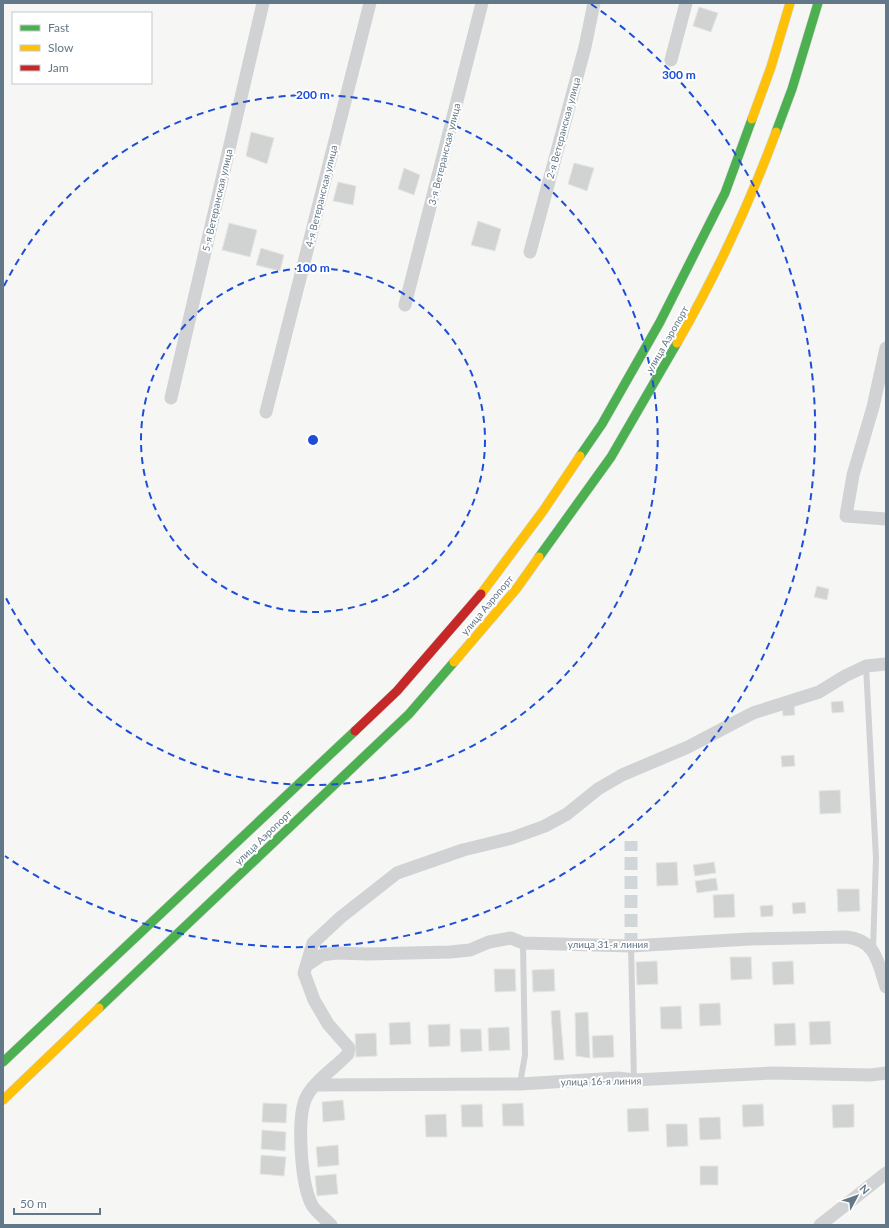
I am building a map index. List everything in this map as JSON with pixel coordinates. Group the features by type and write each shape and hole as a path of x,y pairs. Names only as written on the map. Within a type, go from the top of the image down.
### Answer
{"main road":[{"name":"улица Аэропорт","path":"3,1062 397,691 487,586 543,511 602,424 660,322 725,193 771,67 790,3"},
{"name":"улица Аэропорт","path":"3,1100 408,714 517,588 611,457 699,305 735,232 770,148 792,89 818,3"}],"street":[{"name":"5-я Ветеранская улица","path":"171,398 263,3"},
{"name":"4-я Ветеранская улица","path":"266,412 370,3"},
{"name":"3-я Ветеранская улица","path":"405,305 482,3"},
{"name":"2-я Ветеранская улица","path":"530,252 585,47 594,3"},
{"path":"671,60 686,3"},
{"path":"886,348 873,407 853,475 846,516 886,519"},
{"path":"331,1225 311,1203 301,1163 302,1115 305,1099 316,1085 348,1054 348,1048 328,1024 314,1000 304,973 313,943 341,917 397,873 462,850 512,838 545,826 567,814 598,789 622,775 688,748 753,713 819,692 845,676 866,666 886,664"},
{"name":"улица 31-я линия","path":"307,965 322,956 336,953 368,954 450,952 470,950 489,942 511,938 523,943 631,946 750,939 846,937 856,938 866,943 873,950"},
{"path":"873,950 886,987"},
{"name":"улица 16-я линия","path":"316,1085 520,1084 618,1078 634,1080 773,1073 871,1075 886,1073"},
{"path":"820,1225 886,1172"}],"lane":[{"path":"866,666 876,858 873,950"},
{"path":"520,1084 525,1055 523,943"},
{"path":"631,946 634,1080"}],"building":[{"path":"699,7 718,13 711,32 693,26"},
{"path":"251,132 274,138 267,164 246,156"},
{"path":"574,163 594,168 587,191 568,184"},
{"path":"404,168 420,175 414,195 398,189"},
{"path":"338,182 356,186 353,205 333,201"},
{"path":"478,221 501,229 495,251 471,245"},
{"path":"229,223 257,230 250,257 222,250"},
{"path":"261,248 284,255 280,271 256,265"},
{"path":"817,586 829,589 827,600 814,597"},
{"path":"843,701 844,712 832,713 831,702"},
{"path":"782,704 794,704 795,715 783,716"},
{"path":"794,755 795,766 782,767 781,756"},
{"path":"840,790 841,813 820,814 819,791"},
{"path":"677,862 678,885 657,886 656,863"},
{"path":"714,862 716,873 695,876 693,865"},
{"path":"716,878 718,890 697,893 695,881"},
{"path":"837,889 859,889 860,911 838,912"},
{"path":"734,894 735,917 714,918 713,895"},
{"path":"805,902 806,913 793,914 792,903"},
{"path":"773,905 773,916 761,917 760,906"},
{"path":"730,957 751,957 752,979 731,980"},
{"path":"657,961 658,984 637,985 636,962"},
{"path":"793,961 794,984 773,985 772,962"},
{"path":"494,969 515,969 516,991 495,992"},
{"path":"554,969 555,991 533,992 532,970"},
{"path":"720,1003 721,1025 700,1026 699,1004"},
{"path":"681,1006 682,1029 661,1029 660,1007"},
{"path":"560,1010 564,1060 554,1060 551,1011"},
{"path":"588,1012 590,1058 576,1056 575,1013"},
{"path":"830,1021 831,1044 810,1045 809,1022"},
{"path":"410,1022 411,1044 390,1045 389,1023"},
{"path":"795,1023 796,1045 775,1046 774,1024"},
{"path":"450,1024 450,1046 429,1047 428,1025"},
{"path":"509,1027 510,1050 489,1051 488,1028"},
{"path":"460,1029 481,1029 482,1051 461,1052"},
{"path":"376,1033 377,1056 356,1057 355,1034"},
{"path":"613,1035 614,1057 593,1058 592,1036"},
{"path":"343,1100 345,1120 323,1122 322,1102"},
{"path":"263,1103 287,1104 286,1123 262,1122"},
{"path":"523,1103 524,1126 503,1126 502,1104"},
{"path":"482,1104 483,1127 462,1127 461,1105"},
{"path":"763,1104 764,1126 743,1127 742,1105"},
{"path":"854,1104 854,1127 833,1128 832,1105"},
{"path":"648,1108 649,1131 628,1132 627,1109"},
{"path":"446,1114 447,1137 426,1137 425,1115"},
{"path":"720,1117 721,1139 700,1140 699,1118"},
{"path":"666,1124 687,1124 688,1146 667,1147"},
{"path":"262,1130 286,1132 285,1151 261,1149"},
{"path":"338,1145 339,1165 318,1167 316,1147"},
{"path":"261,1155 286,1157 284,1176 260,1174"},
{"path":"700,1166 718,1166 718,1185 700,1185"},
{"path":"336,1174 338,1194 317,1196 315,1176"}],"tunnel":[{"path":"631,841 631,946"}],"traffic: fast":[{"path":"776,132 792,89 818,3"},
{"path":"580,456 602,424 660,322 725,193 752,119"},
{"path":"539,557 611,457 677,343"},
{"path":"99,1008 409,714 454,662"},
{"path":"3,1062 355,731"}],"traffic: slow":[{"path":"752,119 771,67 790,3"},
{"path":"677,343 705,292 731,239 755,186 776,132"},
{"path":"481,594 543,511 580,456"},
{"path":"454,662 517,588 539,557"},
{"path":"3,1100 99,1008"}],"traffic: jam":[{"path":"355,731 397,691 481,594"}]}
